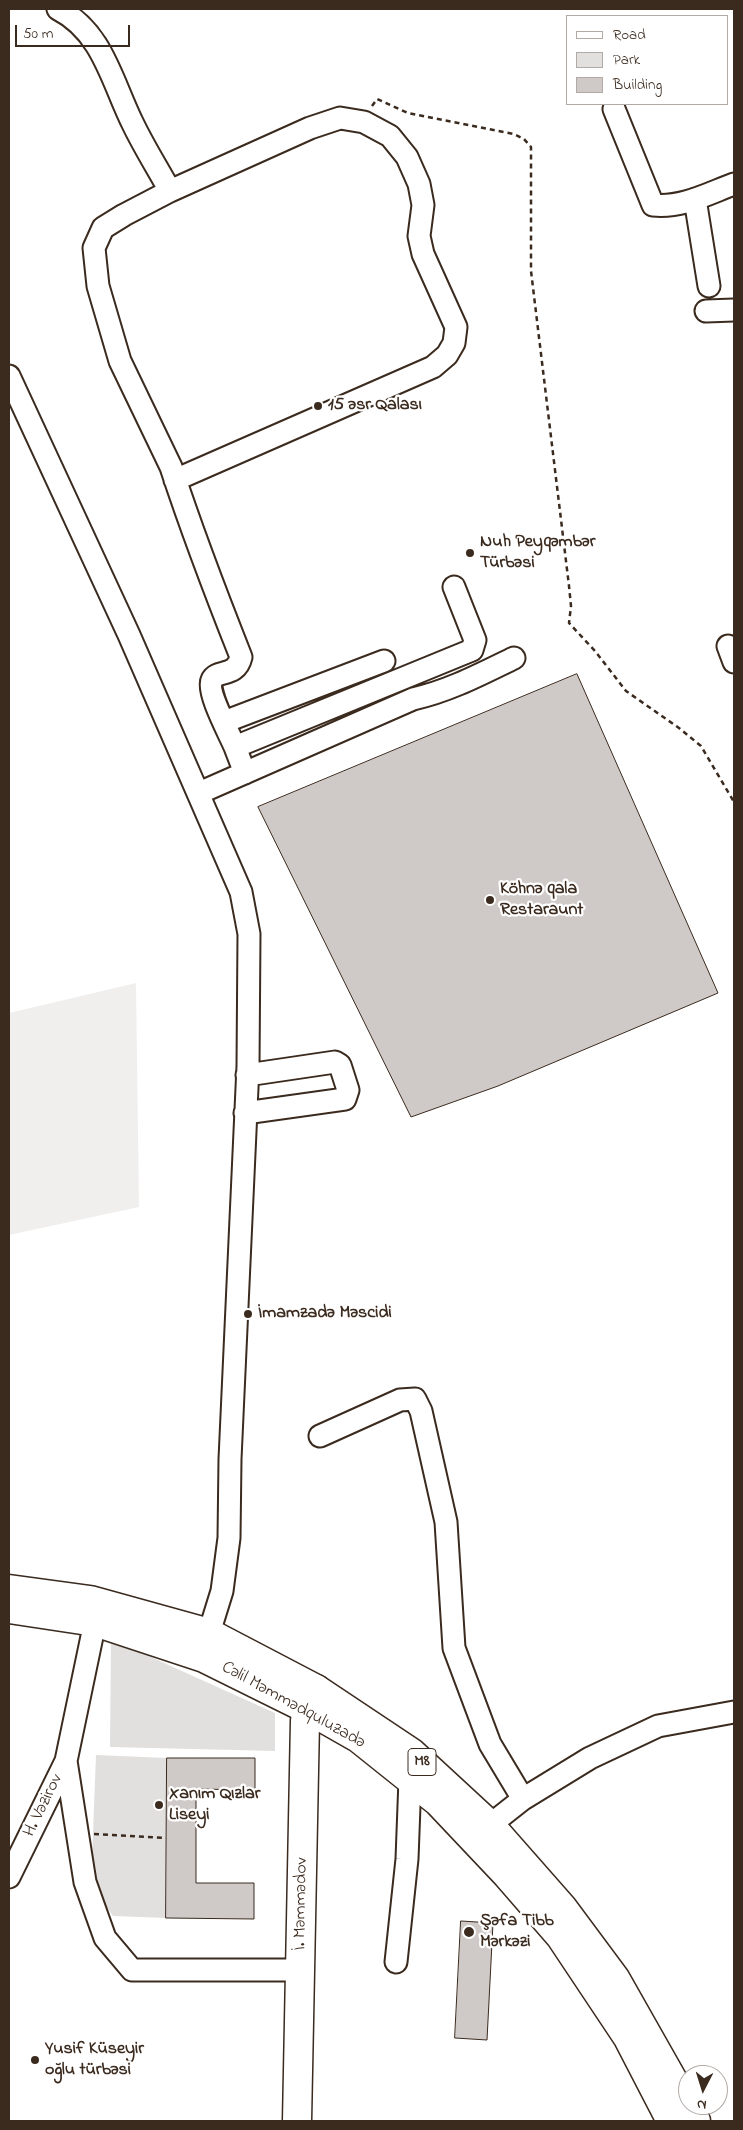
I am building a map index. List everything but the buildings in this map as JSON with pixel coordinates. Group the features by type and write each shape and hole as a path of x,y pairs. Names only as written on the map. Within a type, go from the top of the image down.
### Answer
{"main road":[{"name":"M8","path":"9,1589 90,1600 209,1633 312,1699 412,1753 490,1825 563,1908 616,1978 696,2121"},
{"name":"Cəlil Məmmədquluzadə","path":"9,1609 95,1622 204,1658 312,1699 438,1802 507,1875 560,1936 628,2038 671,2121"},
{"name":"İ. Məmmədov","path":"297,2121 312,1699"}],"street":[{"path":"58,9 84,26 94,39 132,124 170,191"},
{"path":"614,109 653,205 668,206 695,199 734,184"},
{"path":"175,480 433,367 447,355 454,343 456,327 423,254 419,236 423,205 420,184 406,157 390,136 364,122 340,118 310,128 170,191 103,228 94,248 98,286 120,361 175,480 240,657 239,665 234,670 214,677 211,681 211,688 245,773"},
{"path":"695,199 709,286"},
{"path":"706,310 734,310"},
{"path":"9,376 17,416 199,793 241,892 249,934 247,1075 230,1450 229,1538 222,1591 209,1633"},
{"path":"235,746 472,650 475,640 454,587"},
{"path":"199,793 413,699 437,693 462,683 514,658"},
{"path":"224,722 384,661"},
{"path":"245,1113 345,1098 348,1090 340,1065 335,1062 247,1075"},
{"path":"320,1436 400,1400 415,1399 421,1411 446,1522 454,1648 490,1744 523,1799"},
{"path":"95,1622 66,1761 85,1882 105,1938 132,1970 301,1970"},
{"path":"490,1825 523,1799 590,1758 658,1726 734,1712"},
{"name":"H. Vəzirov","path":"9,1877 66,1761"},
{"path":"396,1962 407,1859 410,1780"}],"path":[{"path":"364,122 377,99 408,113 514,134 524,139 530,147 532,271 569,586 571,606 568,623 595,651 626,691 679,728 701,746 734,802"},
{"path":"93,1834 166,1838"}],"shaded area":[{"path":"136,983 139,1207 9,1235 9,1013"}],"green space":[{"path":"111,1639 275,1713 275,1751 110,1747"},
{"path":"96,1755 167,1758 166,1918 113,1916 91,1885"}],"place":[{"name":"15 əsr Qalası","path":"318,406"},
{"name":"Nuh Peyqəmbər Türbəsi","path":"470,553"},
{"name":"Köhnə qala Restaraunt","path":"490,900"},
{"name":"İmamzadə Məscidi","path":"248,1314"},
{"name":"Xanım Qızlar Liseyi","path":"159,1805"},
{"name":"Şəfa Tibb Mərkəzi","path":"469,1932"},
{"name":"Yusif Küseyir oğlu türbəsi","path":"35,2060"}]}
